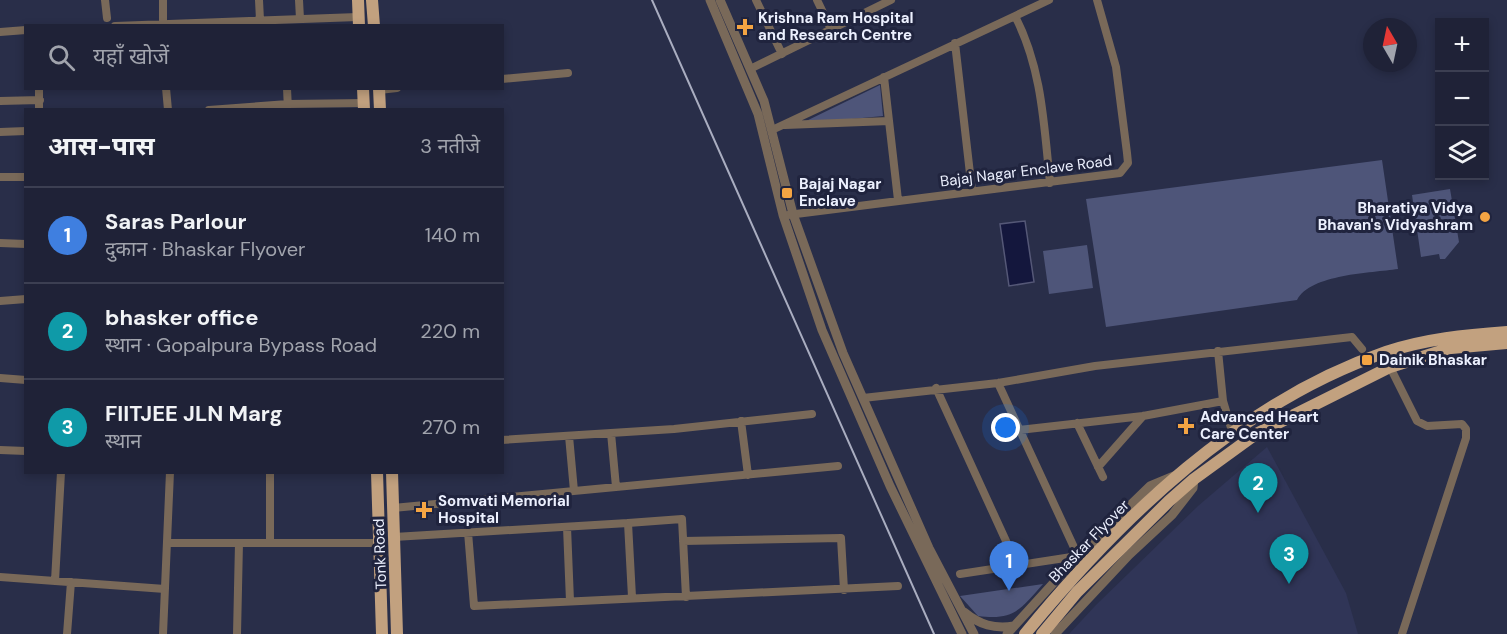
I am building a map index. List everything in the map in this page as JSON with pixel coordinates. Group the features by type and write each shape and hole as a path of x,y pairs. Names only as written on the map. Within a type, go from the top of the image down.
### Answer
{"main road":[{"path":"358,0 359,21"},
{"path":"372,0 374,24"},
{"path":"363,90 364,106"},
{"path":"379,90 380,108"},
{"path":"1449,343 1507,332"},
{"path":"1449,343 1507,343"},
{"name":"Bhaskar Flyover","path":"1042,634 1077,592 1169,501 1256,434 1390,367 1449,343"},
{"name":"Bhaskar Flyover","path":"1025,634 1068,582 1160,490 1232,431 1333,374 1387,352 1449,343"},
{"name":"Tonk Road","path":"377,474 382,634"},
{"name":"Tonk Road","path":"392,474 397,634"}],"street":[{"path":"105,0 106,18"},
{"path":"162,0 163,24 300,19 359,21"},
{"path":"259,0 260,20"},
{"path":"299,0 300,19"},
{"path":"710,0 758,114 822,330 851,400 934,581 962,634"},
{"path":"720,0 764,100 788,215 843,352 929,548 974,634"},
{"path":"756,0 782,54"},
{"path":"817,0 831,29"},
{"path":"750,69 880,2 891,0"},
{"path":"772,130 1049,0"},
{"name":"Bajaj Nagar Enclave Road","path":"788,215 972,191 1116,176 1124,170 1128,163 1116,67 1097,0"},
{"path":"1015,16 1029,48 1040,85 1050,183"},
{"path":"0,32 24,30"},
{"path":"955,43 972,191"},
{"path":"504,79 568,73"},
{"path":"884,76 898,200"},
{"path":"39,90 39,108"},
{"path":"166,90 168,108"},
{"path":"287,90 288,107"},
{"path":"0,102 40,100"},
{"path":"262,108 364,106"},
{"path":"782,125 889,121"},
{"path":"0,132 24,131"},
{"path":"0,177 24,177"},
{"path":"0,243 24,244"},
{"path":"0,301 24,299"},
{"path":"863,398 936,388 998,383 1095,366 1352,337 1362,349"},
{"path":"1218,351 1223,401 1232,431"},
{"path":"1390,367 1417,421 1427,426 1462,424 1466,429 1466,438 1402,634"},
{"path":"0,378 24,380"},
{"path":"998,383 1077,556"},
{"path":"936,388 1017,565"},
{"path":"1019,429 1143,416 1223,401"},
{"path":"504,440 611,433 812,414"},
{"path":"1098,467 1143,416"},
{"path":"741,421 748,475"},
{"path":"1077,423 1103,477"},
{"path":"611,433 616,487"},
{"path":"569,436 574,491"},
{"path":"0,450 24,451"},
{"path":"393,508 838,466"},
{"path":"1007,634 1077,556 1150,486 1180,473"},
{"path":"54,581 61,474"},
{"path":"163,634 170,474"},
{"path":"270,474 270,543"},
{"path":"1055,634 1114,570 1172,515 1193,488 1194,480"},
{"path":"394,537 682,519 686,597"},
{"path":"628,523 632,597"},
{"path":"567,527 570,600"},
{"path":"468,532 474,606 898,586"},
{"path":"683,541 841,538 844,590"},
{"path":"167,543 379,543"},
{"path":"237,634 240,543"},
{"path":"960,574 1077,556"},
{"path":"0,577 165,589"},
{"path":"67,634 71,582"},
{"path":"960,608 984,625 1001,628 1015,626"}],"shaded area":[{"path":"880,85 883,116 800,124"},
{"path":"1382,160 1398,269 1328,280 1304,291 1297,300 1106,327 1086,199"},
{"path":"1450,189 1459,242 1445,259 1440,259 1439,254 1421,257 1412,195"},
{"path":"1025,221 1034,282 1009,286 1000,224"},
{"path":"1087,245 1093,288 1049,294 1043,251"},
{"path":"1267,447 1346,593 1358,634 1069,634 1198,506"},
{"path":"1043,584 1016,611 1000,617 978,616 960,596"}],"railway":[{"path":"652,0 934,634"}],"place":[{"name":"Krishna Ram Hospital and Research Centre","path":"745,27"},
{"name":"Bajaj Nagar Enclave","path":"787,193"},
{"name":"Bharatiya Vidya Bhavan's Vidyashram","path":"1485,217"},
{"name":"Dainik Bhaskar","path":"1367,360"},
{"name":"Advanced Heart Care Center","path":"1186,426"},
{"name":"Somvati Memorial Hospital","path":"424,510"},
{"name":"bhasker office","path":"1258,513"},
{"name":"FIITJEE JLN Marg","path":"1289,584"},
{"name":"Saras Parlour","path":"1009,591"}]}
